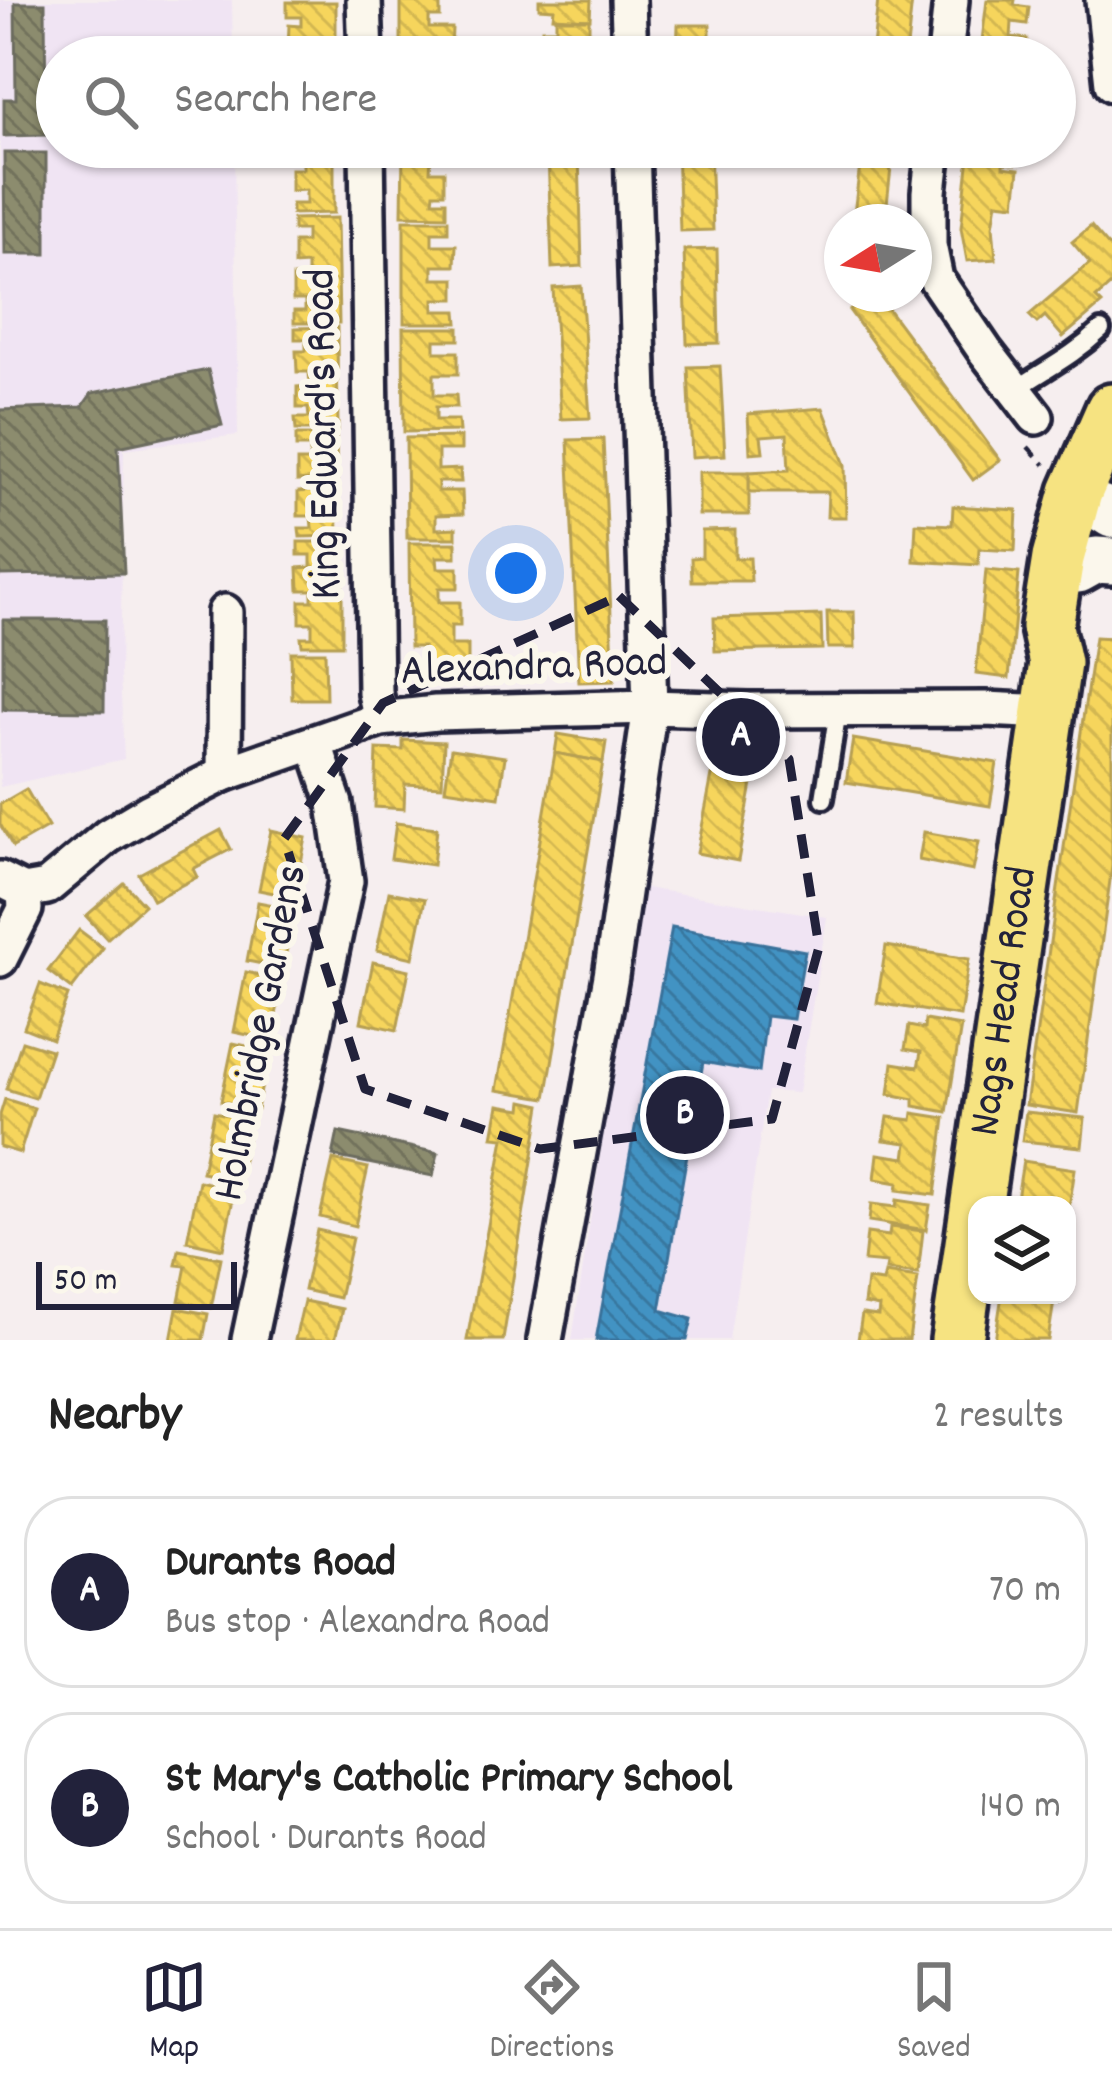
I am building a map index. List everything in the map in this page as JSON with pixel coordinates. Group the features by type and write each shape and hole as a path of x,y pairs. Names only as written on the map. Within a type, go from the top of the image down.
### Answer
{"main road":[{"path":"1082,563 1076,492 1112,410"},
{"path":"1082,563 1084,506 1108,502"},
{"name":"Nags Head Road","path":"957,1340 1050,688 1047,627 1082,563"}],"street":[{"path":"364,0 365,36"},
{"path":"628,0 629,36"},
{"path":"947,36 951,0"},
{"path":"1103,0 1112,84"},
{"name":"King Edward's Road","path":"367,168 375,693 381,719"},
{"path":"545,1340 611,976 650,707 633,168"},
{"path":"932,168 929,245 936,279 1036,417"},
{"path":"224,774 225,612"},
{"name":"Alexandra Road","path":"12,885 46,887 108,836 150,811 224,774 381,719 650,707 986,709 1050,688"},
{"name":"Holmbridge Gardens","path":"249,1340 346,880 335,804 315,744"},
{"path":"0,958 25,909 12,885"}],"lane":[{"path":"1015,390 1076,353 1101,330"},
{"path":"824,799 838,710"}],"highlighted area":[{"path":"619,596 789,759 819,947 772,1119 540,1149 365,1089 284,839 383,703"}],"shaded area":[{"path":"0,0 232,0 233,36 36,36 36,168 234,168 238,435 124,449 120,673 124,759 0,787"},
{"path":"645,888 827,917 798,1093 767,1091 729,1340 572,1340"}],"building: Homes":[{"path":"539,0 591,0 590,19 553,17 554,9 539,8"},
{"path":"878,0 912,0 908,36 874,36"},
{"path":"987,0 1015,0 1014,5 1029,7 1027,24 1012,22 1011,36 983,36"},
{"path":"287,2 336,2 336,36 289,36 289,25 301,26 301,17 287,17"},
{"path":"401,2 440,2 440,17 429,17 429,28 452,28 452,36 401,36"},
{"path":"556,19 589,19 589,36 542,36 542,29 556,29"},
{"path":"678,25 710,25 710,36 678,36"},
{"path":"334,168 334,213 292,214 292,204 306,204 306,190 291,191 291,169"},
{"path":"403,168 444,171 444,193 434,193 433,201 446,201 446,216 402,215"},
{"path":"548,168 579,168 582,266 552,268"},
{"path":"678,168 711,168 713,230 680,231"},
{"path":"860,168 891,168 887,204 855,204"},
{"path":"968,168 1019,169 1015,204 997,202 996,259 967,261 961,228"},
{"path":"337,218 339,323 294,323 294,311 305,311 305,300 293,300 293,277 307,277 307,264 294,265 294,242 306,242 306,230 293,230 293,219"},
{"path":"404,220 448,220 448,232 432,232 432,245 456,245 455,266 433,266 433,279 455,279 455,299 434,299 434,311 457,311 458,323 404,323"},
{"path":"1091,226 1112,250 1112,284 1096,298 1102,304 1063,337 1045,316 1037,323 1029,315 1090,263 1072,242"},
{"path":"717,249 719,343 687,344 684,250"},
{"path":"581,286 590,418 561,419 553,288"},
{"path":"850,312 890,312 1000,460 973,480"},
{"path":"337,327 338,430 296,430 295,418 309,418 308,408 297,408 297,387 310,386 309,372 297,372 296,351 306,351 306,339 295,339 295,328"},
{"path":"403,328 459,328 459,340 435,340 435,352 458,352 458,374 434,374 434,395 456,395 457,407 436,407 436,420 458,420 459,431 404,432"},
{"path":"720,366 725,455 692,457 688,367"},
{"path":"823,408 845,465 846,517 827,517 828,492 749,492 749,472 789,470 787,434 761,436 763,452 750,453 748,414"},
{"path":"296,435 336,435 338,536 300,537 299,528 312,528 311,516 298,516 298,492 309,491 308,480 297,481 297,461 310,461 310,447 296,447"},
{"path":"461,437 461,450 438,450 438,470 460,469 461,482 438,482 438,491 462,491 463,514 436,515 436,529 456,528 456,538 407,538 406,438"},
{"path":"603,439 614,681 579,682 568,440"},
{"path":"699,472 749,472 749,515 699,515"},
{"path":"953,506 1017,510 1015,551 979,549 978,565 914,561 916,523 952,525"},
{"path":"735,530 735,558 750,558 751,581 692,581 691,558 702,557 702,531"},
{"path":"298,542 342,542 342,645 302,645 301,637 312,637 312,623 300,623 300,601 312,601 312,590 299,590 298,568 311,567 311,555 298,555"},
{"path":"409,543 456,543 456,557 437,557 438,568 458,568 458,588 439,588 439,602 460,602 460,626 451,626 451,645 468,645 468,674 424,674 424,647 410,647"},
{"path":"986,570 1019,573 1009,678 976,674"},
{"path":"827,612 854,612 855,648 828,648"},
{"path":"821,615 822,649 715,651 714,618"},
{"path":"1095,637 1112,638 1112,866 1078,1113 1026,1105"},
{"path":"291,652 325,652 326,699 292,699"},
{"path":"558,734 606,742 603,762 555,753"},
{"path":"853,739 997,763 990,806 846,782"},
{"path":"403,740 444,742 442,786 405,784 404,809 375,807 377,749 403,750"},
{"path":"451,749 505,757 499,797 445,789"},
{"path":"555,753 603,762 546,1098 497,1090"},
{"path":"714,765 754,773 738,861 697,853"},
{"path":"26,789 48,827 13,847 0,824 0,804"},
{"path":"396,823 437,828 433,865 391,859"},
{"path":"221,830 231,849 193,869 197,877 153,900 139,874"},
{"path":"271,830 306,838 294,897 259,890"},
{"path":"924,832 979,842 973,871 919,860"},
{"path":"124,883 144,905 107,939 86,916"},
{"path":"389,892 425,899 413,958 377,950"},
{"path":"258,902 295,909 283,968 247,961"},
{"path":"79,930 103,948 72,989 48,971"},
{"path":"886,946 969,959 960,1016 877,1003"},
{"path":"373,962 409,970 397,1030 361,1022"},
{"path":"246,972 283,980 271,1040 234,1032"},
{"path":"40,984 68,995 52,1039 24,1028"},
{"path":"925,1020 961,1026 947,1112 914,1106 914,1099 889,1094 893,1063 918,1067 921,1052 905,1049 909,1026 924,1029"},
{"path":"22,1041 51,1050 35,1098 6,1089"},
{"path":"233,1043 269,1051 257,1109 221,1101"},
{"path":"5,1099 34,1108 20,1153 0,1147"},
{"path":"523,1101 541,1105 503,1340 467,1340 504,1138 493,1137 499,1105 522,1109"},
{"path":"214,1112 251,1120 239,1179 202,1172"},
{"path":"1026,1112 1085,1118 1082,1147 1022,1141"},
{"path":"913,1113 945,1118 935,1195 897,1190 898,1183 875,1179 878,1154 905,1158 907,1143 884,1140 888,1117 912,1120"},
{"path":"333,1160 368,1168 355,1226 320,1217"},
{"path":"1023,1161 1075,1169 1071,1196 1017,1196"},
{"path":"199,1181 235,1189 223,1249 187,1241"},
{"path":"897,1200 930,1205 926,1230 869,1221 871,1204 896,1207"},
{"path":"890,1227 923,1231 918,1274 886,1270 887,1263 864,1261 867,1233 889,1236"},
{"path":"317,1230 352,1238 339,1298 304,1290"},
{"path":"179,1250 221,1258 211,1308 179,1301 186,1266 176,1265"},
{"path":"885,1273 918,1278 909,1340 858,1340 862,1314 878,1316 879,1307 864,1304 867,1280 883,1282"},
{"path":"304,1301 342,1309 335,1340 295,1340"},
{"path":"1001,1304 1054,1304 1048,1340 995,1340"},
{"path":"177,1308 208,1314 203,1340 171,1340"}],"building: Schools":[{"path":"672,927 805,951 793,1019 766,1016 759,1072 703,1062 660,1310 692,1319 687,1340 596,1340"}],"building: Industry":[{"path":"15,3 45,3 45,36 36,36 36,135 4,136 4,99 16,99"},
{"path":"4,153 36,153 36,168 46,168 46,254 5,254"},
{"path":"208,370 222,425 118,447 124,573 0,575 0,410 82,407 92,393"},
{"path":"3,620 105,620 104,711 3,710"},
{"path":"338,1132 438,1153 433,1176 333,1156"}],"place":[{"name":"Durants Road","path":"741,737"},
{"name":"St Mary's Catholic Primary School","path":"685,1115"}]}
